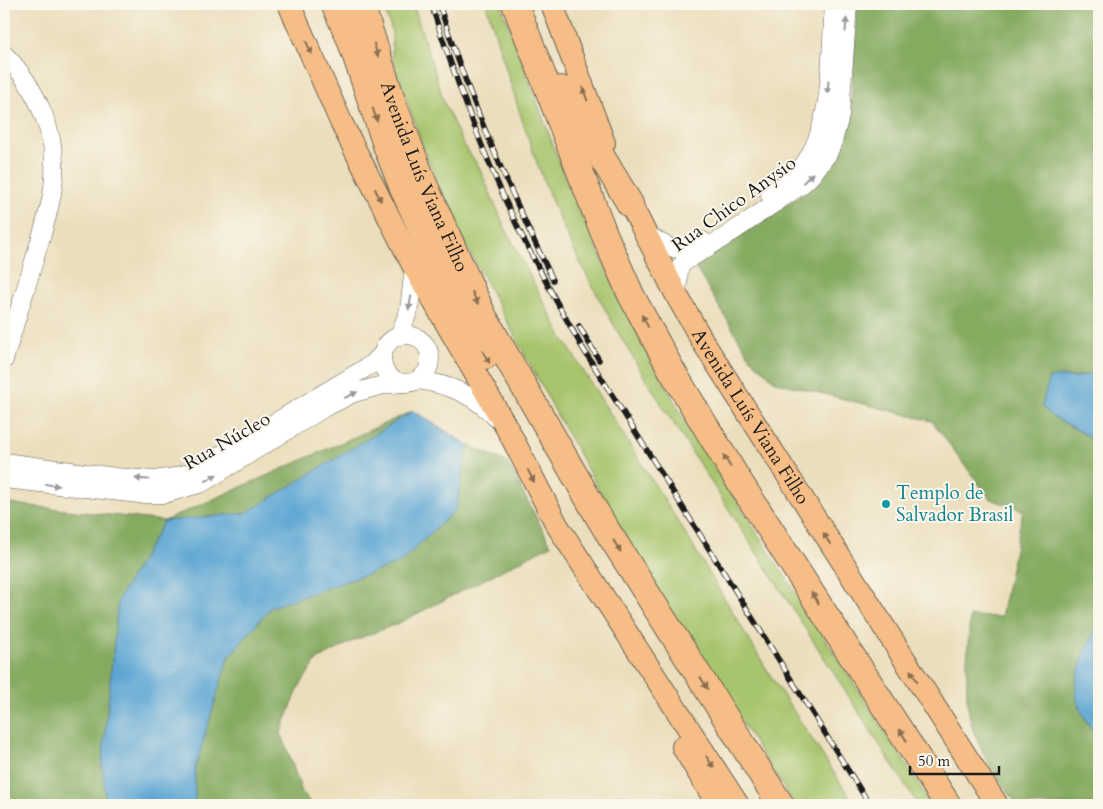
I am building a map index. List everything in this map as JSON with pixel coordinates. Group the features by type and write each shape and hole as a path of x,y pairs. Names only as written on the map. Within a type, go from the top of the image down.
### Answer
{"highway":[{"path":"334,4 344,25 402,186 458,309 511,399 601,521"},
{"name":"Avenida Luís Viana Filho","path":"361,4 394,106 423,182 484,317 601,521 782,805"},
{"path":"518,13 630,204"},
{"path":"518,13 605,236 631,295 670,369 735,475 948,805"}],"main road":[{"path":"289,4 342,122 414,267 509,432 605,619 718,805"},
{"name":"Avenida Luís Viana Filho","path":"552,4 593,118 630,204 677,296 703,342 997,805"},
{"path":"557,525 738,805"}],"street":[{"name":"Rua Chico Anysio","path":"645,233 667,247 680,249 694,246 742,216 772,194 805,163 822,129 825,113 834,4"},
{"name":"Rua Chico Anysio","path":"677,296 677,276 684,262 800,186 810,177 828,154 840,116 848,4"},
{"path":"4,54 22,74 35,97 46,124 52,146 54,169 54,186 44,225 4,360"},
{"path":"4,73 35,97"},
{"path":"399,336 409,310 414,267"},
{"path":"399,336 414,336 421,340 430,353 431,361 424,375 410,382 389,375 384,369 383,353 392,340 399,336"},
{"name":"Rua Núcleo","path":"4,462 115,477 154,480 176,477 204,465 372,364 383,353"},
{"name":"Rua Núcleo","path":"4,479 139,494 164,494 182,490 202,483 324,408 354,392 383,385 410,382 434,382 466,394 480,403 509,432"}],"green space":[{"path":"383,4 413,4 445,105 463,144 478,165 506,230 562,337 684,531 772,678 855,805 795,805 649,579 561,422 461,236 428,161 392,58 392,32"},
{"path":"486,4 501,4 572,197 646,350 687,424 932,805 918,805 676,428 610,318 571,243 543,179 517,105"},
{"path":"857,4 1099,4 1099,370 1080,376 1060,376 1050,415 1086,435 1099,447 1099,622 1080,668 1084,718 1099,739 1099,805 1017,805 984,754 971,722 966,677 970,616 1001,617 1023,510 990,499 932,421 776,382 751,359 695,267 821,181 840,154 850,123"},
{"path":"413,411 468,445 507,462 551,545 399,623 355,640 317,660 299,687 281,732 302,792 312,805 4,805 4,503 164,521"}],"water":[{"path":"1099,370 1099,447 1086,435 1050,415 1042,406 1049,378 1077,377"},
{"path":"413,411 468,445 456,509 400,563 271,607 228,658 195,769 195,805 106,805 102,764 118,600 164,521 246,513"},
{"path":"1099,622 1099,739 1081,712 1077,699 1076,684 1080,665"}],"railway":[{"path":"431,4 450,62 482,147 519,230 558,304 582,347 870,805"},
{"path":"439,4 463,75 491,144 553,280"},
{"path":"579,326 599,360"}],"place":[{"name":"Templo de Salvador Brasil","path":"886,504"}]}
